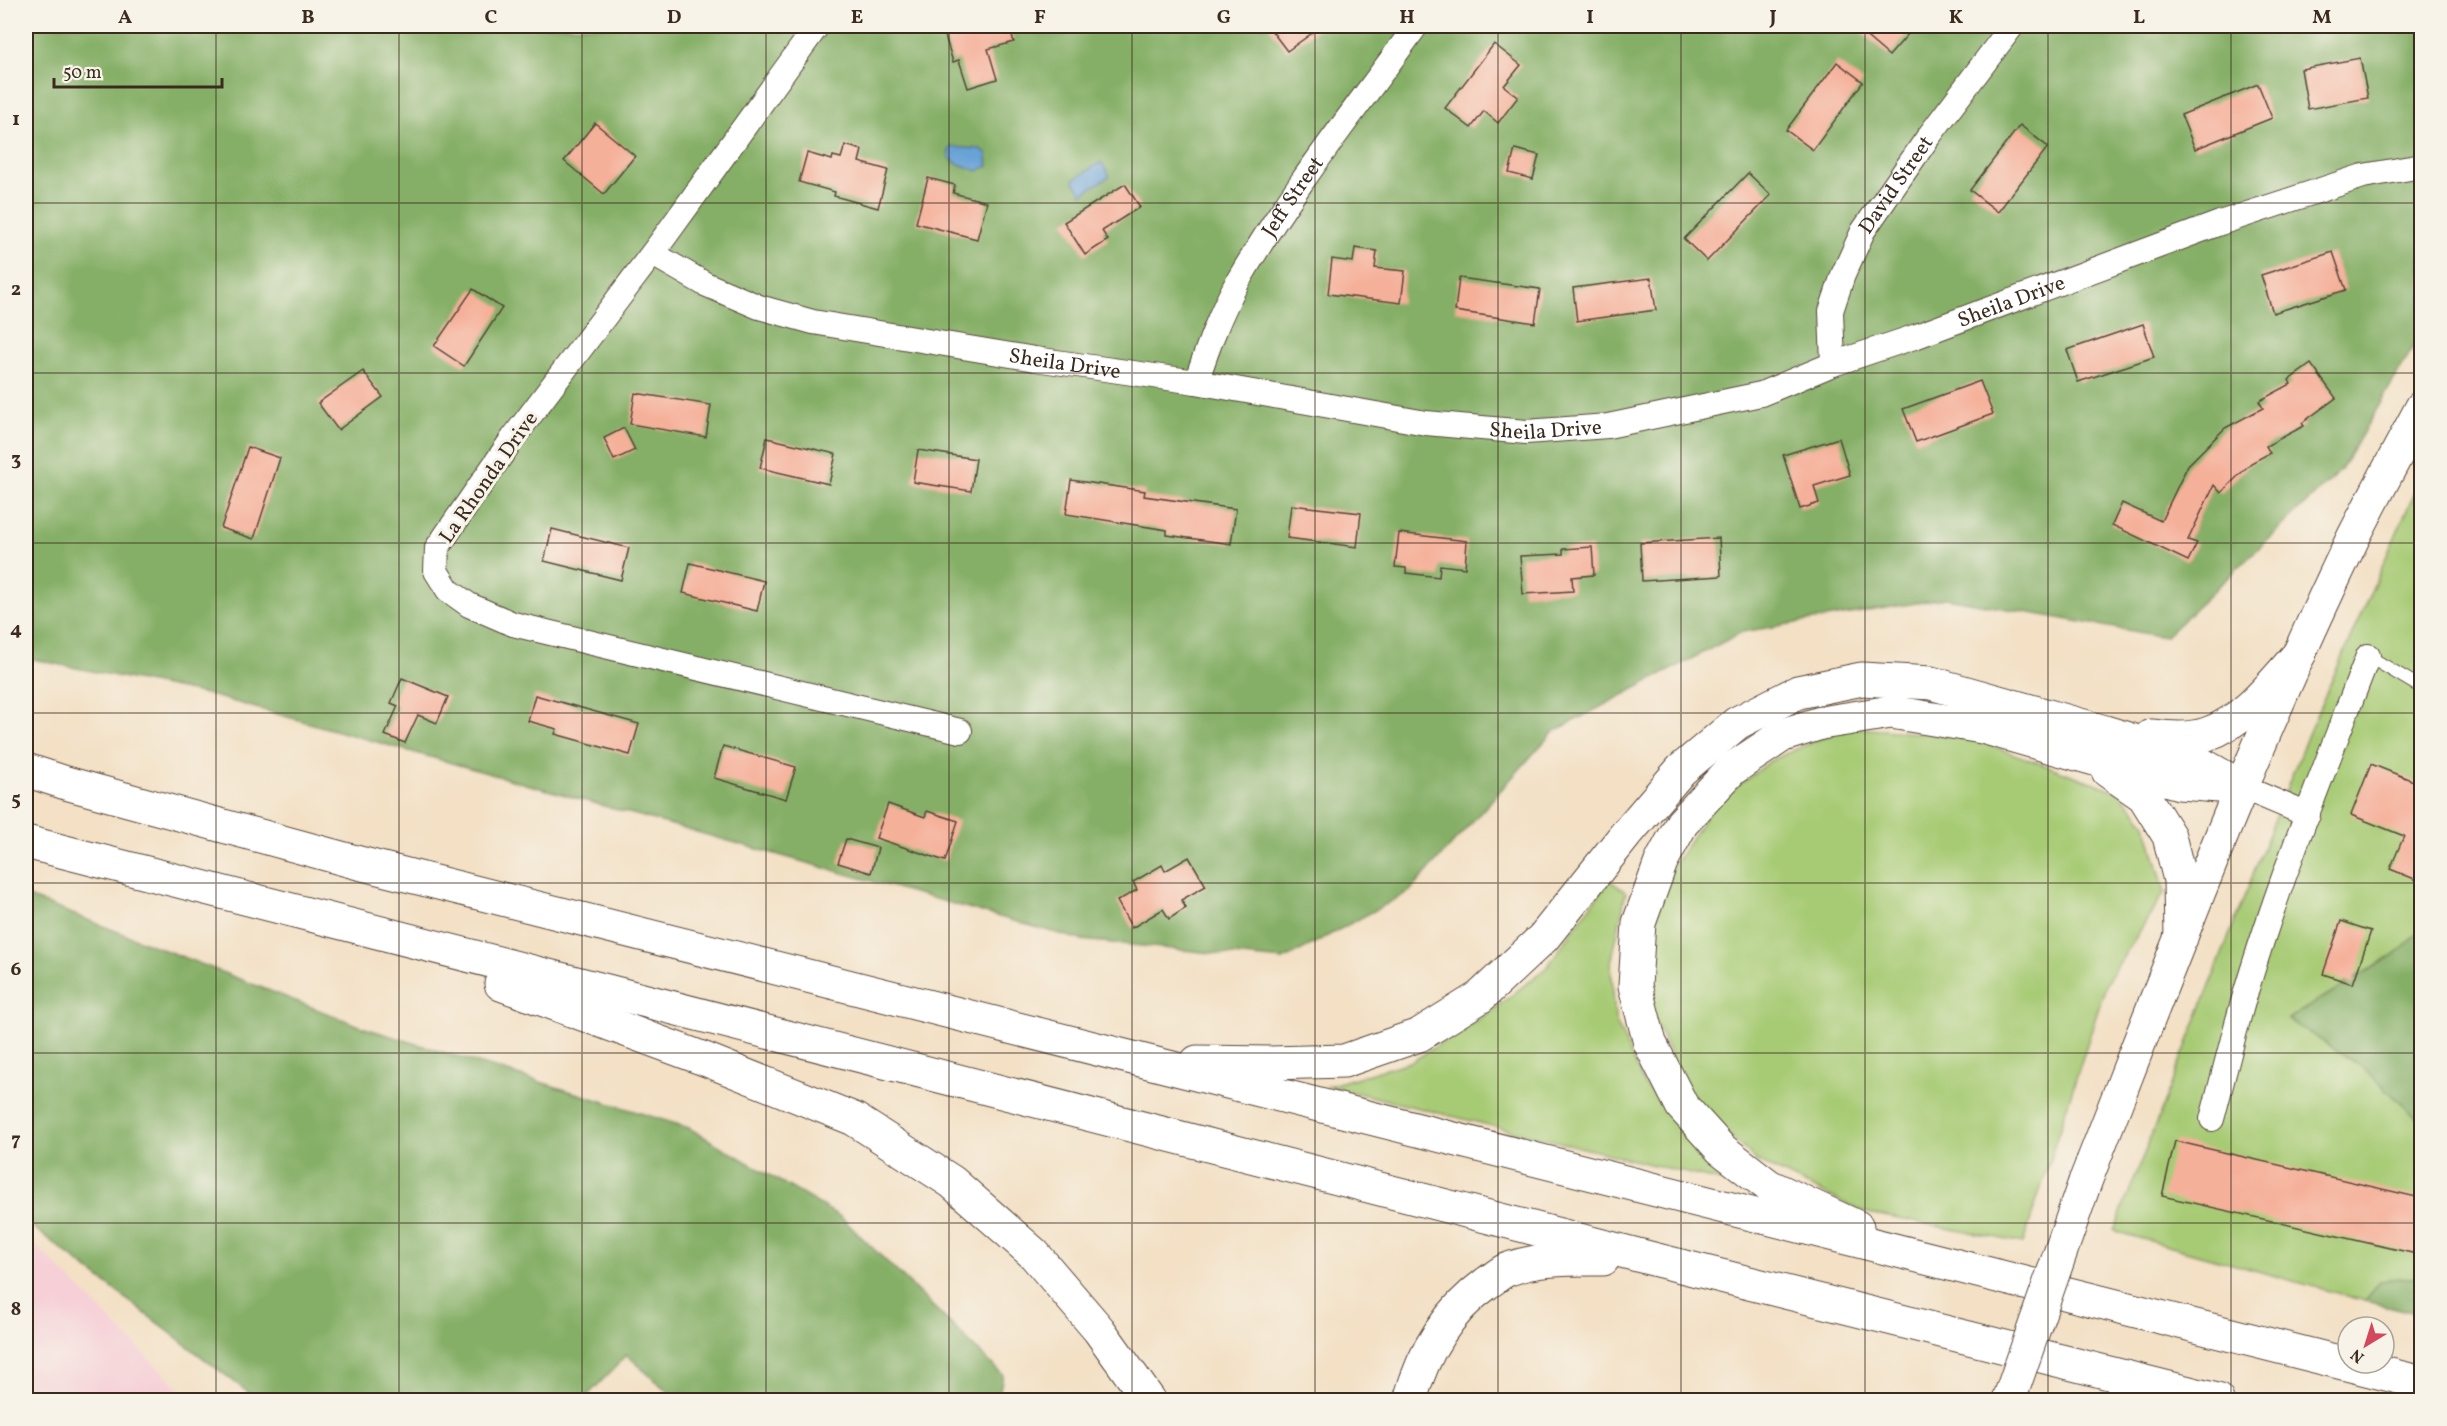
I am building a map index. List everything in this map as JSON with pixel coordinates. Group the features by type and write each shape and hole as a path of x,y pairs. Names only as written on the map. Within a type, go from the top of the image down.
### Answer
{"main road":[{"path":"2009,1401 2085,1182 2242,787 2300,653 2354,537 2421,407"},
{"path":"1141,1062 1344,1061 1419,1035 1480,997 1543,938 1681,770 1737,723 1798,692 1862,679 1931,683 2097,745 2207,734 2247,711 2300,653"},
{"path":"1927,1259 1769,1186 1721,1149 1682,1106 1650,1043 1635,986 1639,923 1661,862 1682,823 1731,770 1783,735 1821,723 1891,712 1982,728 2190,758 2242,787"},
{"path":"2097,745 2144,796 2169,836 2180,880 2181,938"},
{"path":"26,770 77,786 359,862 1141,1062 2421,1383"},
{"path":"26,842 327,921 2217,1401"},
{"path":"327,921 707,1060 854,1119 952,1182 1034,1254 1099,1330 1149,1401"},
{"path":"1410,1401 1417,1375 1437,1334 1467,1298 1505,1270 1555,1258 1656,1260"}],"street":[{"name":"La Rhonda Drive","path":"817,26 652,254 513,438 437,548 436,571 448,590 468,605 513,624 960,731"},
{"name":"Jeff Street","path":"1196,382 1214,330 1237,282 1268,233 1416,26"},
{"name":"David Street","path":"1833,364 1832,311 1843,275 1863,231 1929,136 2012,26"},
{"name":"Sheila Drive","path":"652,254 705,284 737,298 759,307 813,322 1024,358 1196,382 1426,423 1526,432 1608,426 1761,394 1833,364 1927,333 2220,223 2363,176 2421,166"},
{"path":"2212,1119 2245,994 2308,815 2368,656"},
{"path":"2242,787 2308,815"}],"lane":[{"path":"2368,656 2421,688"}],"shaded area":[{"path":"26,1235 190,1400 26,1400"}],"green space":[{"path":"26,26 2421,26 2421,334 2341,470 2165,637 1946,598 1742,632 1553,732 1409,892 1283,960 1081,940 206,694 26,658"},
{"path":"2421,478 2421,929 2400,951 2288,1019 2364,1068 2421,1122 2421,1277 2380,1281 2365,1301 2114,1231 2308,734"},
{"path":"1846,727 1967,737 2119,792 2146,824 2165,892 2107,982 2023,1243 1863,1212 1757,1161 1690,1099 1652,1013 1649,953 1665,879 1711,808 1770,761"},
{"path":"1609,880 1626,892 1611,963 1615,1019 1643,1082 1683,1132 1736,1185 1328,1086 1413,1061 1492,1011 1546,968"},
{"path":"26,896 365,1028 689,1128 841,1217 1003,1375 998,1400 677,1400 627,1355 583,1400 258,1400 26,1222"},
{"path":"2421,929 2421,1122 2364,1068 2288,1019 2400,951"},
{"path":"2421,1277 2421,1314 2365,1301 2380,1281"}],"water":[{"path":"952,147 981,149 987,154 988,166 978,171 956,163 949,157"},
{"path":"1101,162 1110,176 1082,194 1073,180"}],"building":[{"path":"942,26 1009,26 1014,42 988,49 997,79 968,88 959,60 953,62"},
{"path":"1268,26 1322,26 1287,51"},
{"path":"1854,26 1915,26 1889,56"},
{"path":"1494,44 1521,65 1504,86 1518,97 1498,123 1484,111 1471,128 1445,108"},
{"path":"2360,58 2368,98 2308,109 2301,69"},
{"path":"1837,62 1863,82 1813,150 1786,130"},
{"path":"2258,84 2272,118 2195,149 2181,115"},
{"path":"595,123 635,156 604,194 564,161"},
{"path":"2020,125 2048,147 1998,212 1970,190"},
{"path":"845,145 862,150 859,162 888,170 878,208 834,196 835,192 799,182 807,153 832,160 833,156 841,158"},
{"path":"1515,149 1539,155 1533,179 1509,173"},
{"path":"1748,173 1771,195 1707,261 1684,239"},
{"path":"928,178 955,185 953,193 987,202 977,239 916,223"},
{"path":"1125,184 1140,207 1102,231 1108,240 1085,255 1064,222"},
{"path":"1355,248 1377,251 1375,268 1405,271 1401,303 1328,294 1332,259 1353,262"},
{"path":"2333,252 2346,290 2273,313 2261,275"},
{"path":"1459,278 1540,289 1535,323 1455,311"},
{"path":"1651,278 1656,310 1577,321 1573,288"},
{"path":"473,289 502,308 464,366 434,346"},
{"path":"2143,324 2154,357 2078,382 2067,350"},
{"path":"2311,364 2336,398 2302,423 2304,426 2266,446 2270,453 2251,463 2221,493 2214,485 2188,540 2197,543 2188,561 2112,525 2122,503 2161,521 2188,465 2225,428 2263,408 2259,401 2291,384 2289,380"},
{"path":"363,371 383,397 338,430 318,403"},
{"path":"1980,381 1993,414 1916,442 1903,409"},
{"path":"635,393 711,405 706,437 630,424"},
{"path":"624,428 635,450 614,460 604,438"},
{"path":"767,438 836,454 829,484 760,468"},
{"path":"1839,438 1850,475 1814,486 1819,503 1800,509 1783,455"},
{"path":"248,447 280,458 254,539 221,528"},
{"path":"918,450 976,459 971,491 913,482"},
{"path":"1071,480 1145,491 1144,496 1236,509 1231,544 1167,535 1167,530 1066,514"},
{"path":"1291,505 1361,513 1357,547 1287,538"},
{"path":"552,529 629,548 621,580 544,561"},
{"path":"1399,533 1467,541 1465,568 1440,565 1439,577 1406,573 1406,568 1395,567"},
{"path":"1719,538 1721,576 1642,581 1640,543"},
{"path":"1592,547 1594,575 1572,577 1573,591 1523,594 1520,556 1563,554 1563,549"},
{"path":"690,563 764,581 757,611 683,593"},
{"path":"402,678 448,697 437,723 418,715 405,743 385,735 398,706 391,703"},
{"path":"535,695 639,724 630,755 555,734 557,729 528,721"},
{"path":"723,746 796,767 786,799 714,778"},
{"path":"2371,764 2421,784 2421,869 2417,880 2390,869 2404,836 2351,815"},
{"path":"888,804 925,817 927,811 958,821 945,861 876,838"},
{"path":"846,839 878,848 871,873 838,863"},
{"path":"1189,857 1206,886 1181,900 1186,908 1169,919 1163,909 1132,928 1117,901 1137,890 1133,882 1162,865 1165,871"},
{"path":"2341,921 2371,931 2353,984 2323,974"},
{"path":"2175,1141 2421,1198 2421,1255 2162,1196"}]}
